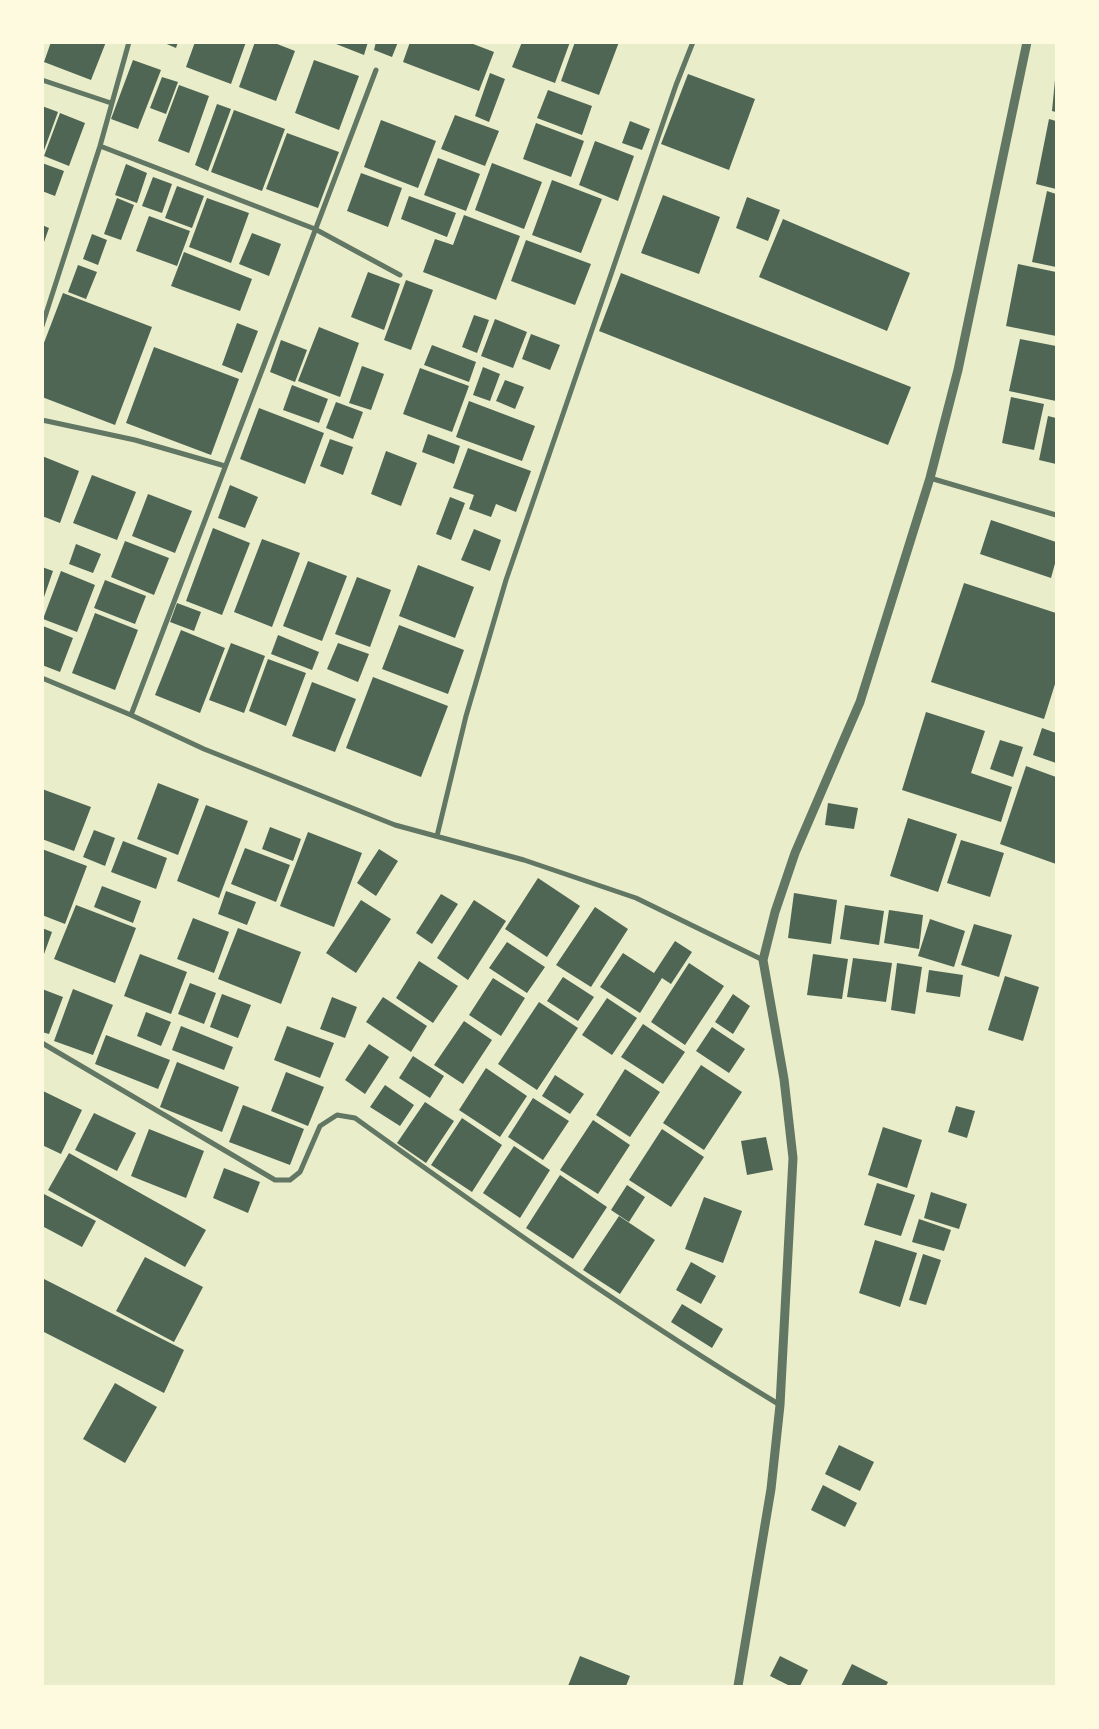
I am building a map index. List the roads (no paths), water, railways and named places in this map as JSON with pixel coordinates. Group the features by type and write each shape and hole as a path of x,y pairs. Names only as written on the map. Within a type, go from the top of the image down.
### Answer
{"street":[{"path":"42,326 100,146 129,42"},
{"path":"437,836 466,716 506,580 676,85 693,42"},
{"path":"738,1686 771,1489 780,1405 793,1158 784,1079 763,960 775,912 794,853 860,702 930,478 958,370 1027,42"},
{"path":"131,715 376,70"},
{"path":"42,80 111,103"},
{"path":"100,146 315,228 400,275"},
{"path":"42,420 135,440 226,466"},
{"path":"930,478 1056,515"},
{"path":"42,678 304,790 394,825 524,860 636,898 763,960"},
{"path":"42,1043 276,1180 290,1180 300,1172 320,1126 336,1114 354,1118 550,1258 710,1363 780,1405"}]}
